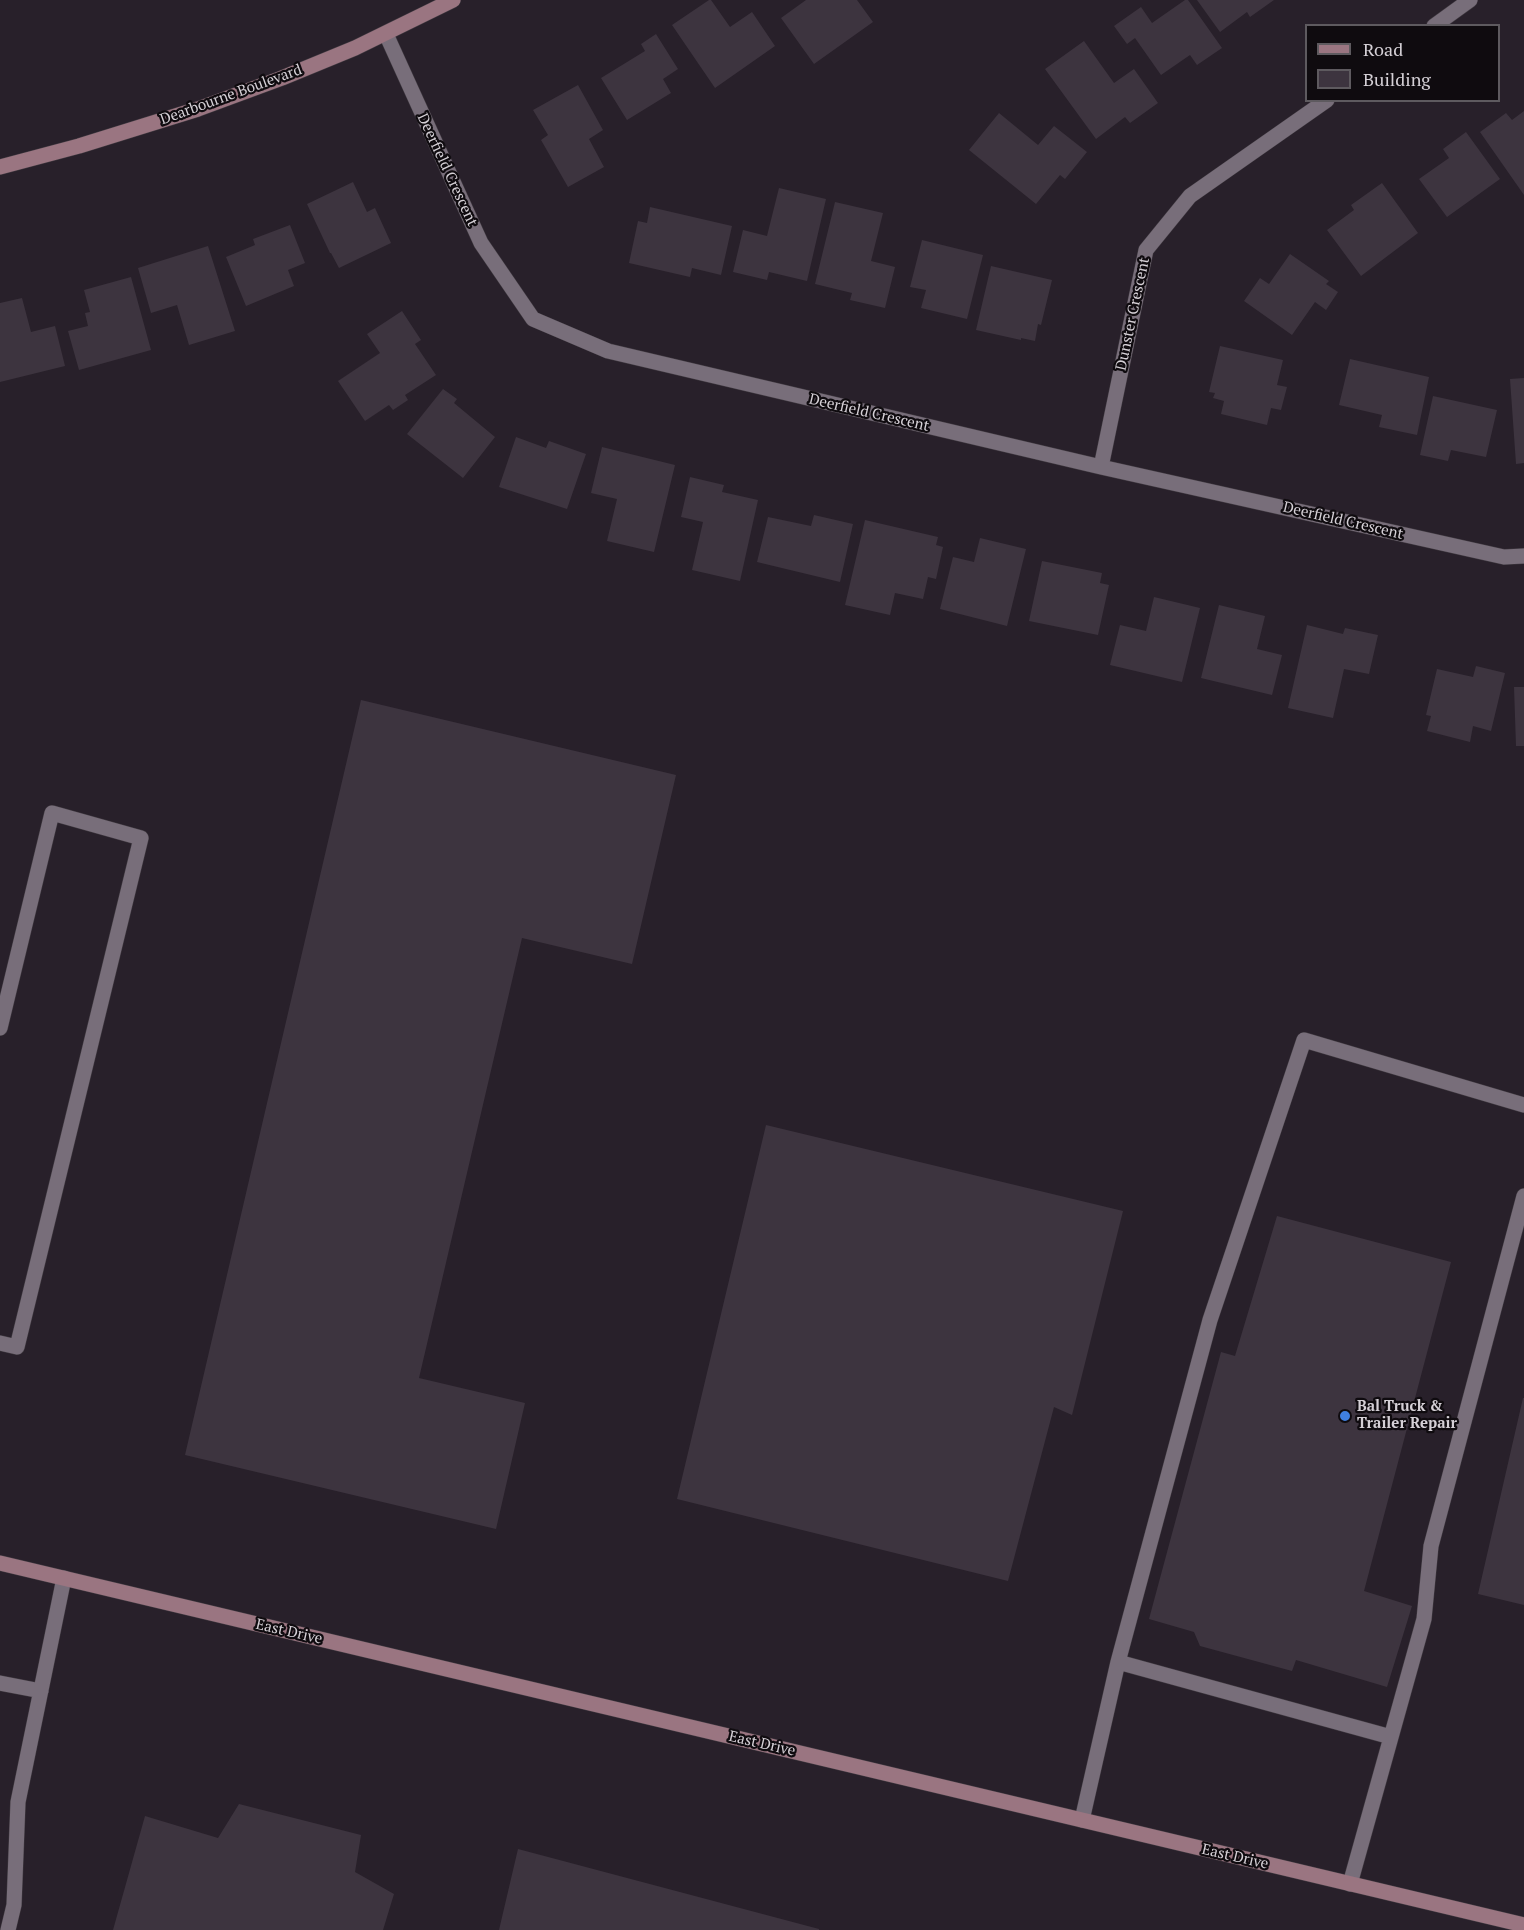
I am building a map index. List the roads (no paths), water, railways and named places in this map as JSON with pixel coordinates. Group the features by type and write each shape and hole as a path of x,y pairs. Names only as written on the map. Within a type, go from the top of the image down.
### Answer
{"street":[{"name":"Dearbourne Boulevard","path":"0,167 79,146 198,109 282,78 386,34 453,0"},
{"path":"1437,24 1470,0"},
{"name":"Deerfield Crescent","path":"386,34 481,243 533,319 608,351 1101,467 1504,557 1524,556"},
{"name":"Dunster Crescent","path":"1101,467 1146,250 1190,196 1324,102"},
{"path":"0,1028 52,813 141,838 17,1347 0,1343"},
{"path":"1082,1820 1118,1662 1210,1320 1304,1040 1524,1105"},
{"path":"1350,1884 1424,1619 1431,1546 1524,1196"},
{"name":"East Drive","path":"0,1563 1524,1925"},
{"path":"8,1930 14,1905 18,1802 64,1578"},
{"path":"1118,1662 1391,1737"},
{"path":"0,1683 41,1691"}],"place":[{"name":"Bal Truck & Trailer Repair","path":"1345,1416"}]}
